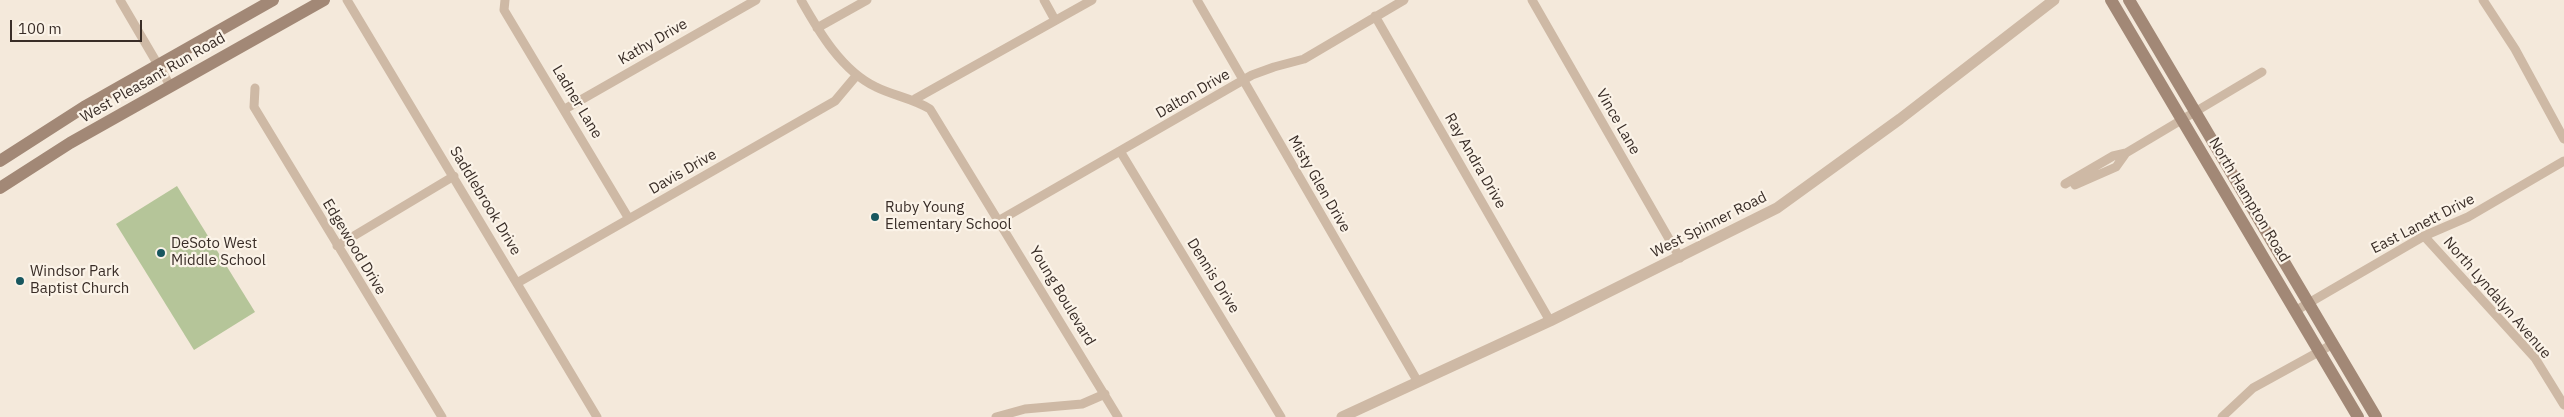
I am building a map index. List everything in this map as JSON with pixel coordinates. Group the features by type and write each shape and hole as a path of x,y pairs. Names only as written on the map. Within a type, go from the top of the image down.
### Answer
{"main road":[{"name":"West Pleasant Run Road","path":"0,161 84,107 273,0"},
{"name":"West Pleasant Run Road","path":"0,188 70,144 324,0"},
{"name":"North Hampton Road","path":"2111,0 2358,417"},
{"name":"North Hampton Road","path":"2129,0 2196,110 2376,417"},
{"path":"2168,95 2181,87"},
{"path":"2339,385 2353,378"}],"street":[{"path":"131,0 122,2 170,87"},
{"name":"Saddlebrook Drive","path":"347,0 598,417"},
{"name":"Ladner Lane","path":"505,0 503,4 504,10 565,109 629,219"},
{"name":"Kathy Drive","path":"565,109 756,0"},
{"name":"Young Boulevard","path":"801,0 817,28 856,76 877,88 915,100 930,109 1000,220 1118,417"},
{"path":"817,28 867,0"},
{"path":"1044,0 1055,20"},
{"path":"915,100 1092,0"},
{"name":"Misty Glen Drive","path":"1197,0 1418,382"},
{"name":"Dalton Drive","path":"1000,220 1244,80 1274,66 1304,59 1404,0"},
{"name":"Vince Lane","path":"1532,0 1680,258"},
{"name":"West Spinner Road","path":"1342,417 1550,321 1680,258 1777,208 1900,119 2054,0"},
{"path":"2483,0 2515,49 2564,139"},
{"name":"Ray Andra Drive","path":"1375,16 1550,321"},
{"path":"2066,187 2116,168 2126,153 2181,118 2262,72"},
{"name":"Davis Drive","path":"517,283 835,101 856,76"},
{"name":"Edgewood Drive","path":"255,88 254,107 442,417"},
{"name":"Dennis Drive","path":"1120,151 1281,417"},
{"name":"East Lanett Drive","path":"2295,311 2424,236 2468,217 2564,162"},
{"path":"337,246 454,176"},
{"name":"North Lyndalyn Avenue","path":"2424,236 2535,358 2563,399"},
{"path":"2222,417 2253,388 2333,344"},
{"path":"996,417 1025,409 1082,404 1105,394"}],"green space":[{"path":"177,186 255,312 194,350 116,224"}],"place":[{"name":"Ruby Young Elementary School","path":"875,217"},
{"name":"DeSoto West Middle School","path":"161,253"},
{"name":"Windsor Park Baptist Church","path":"20,281"}]}
